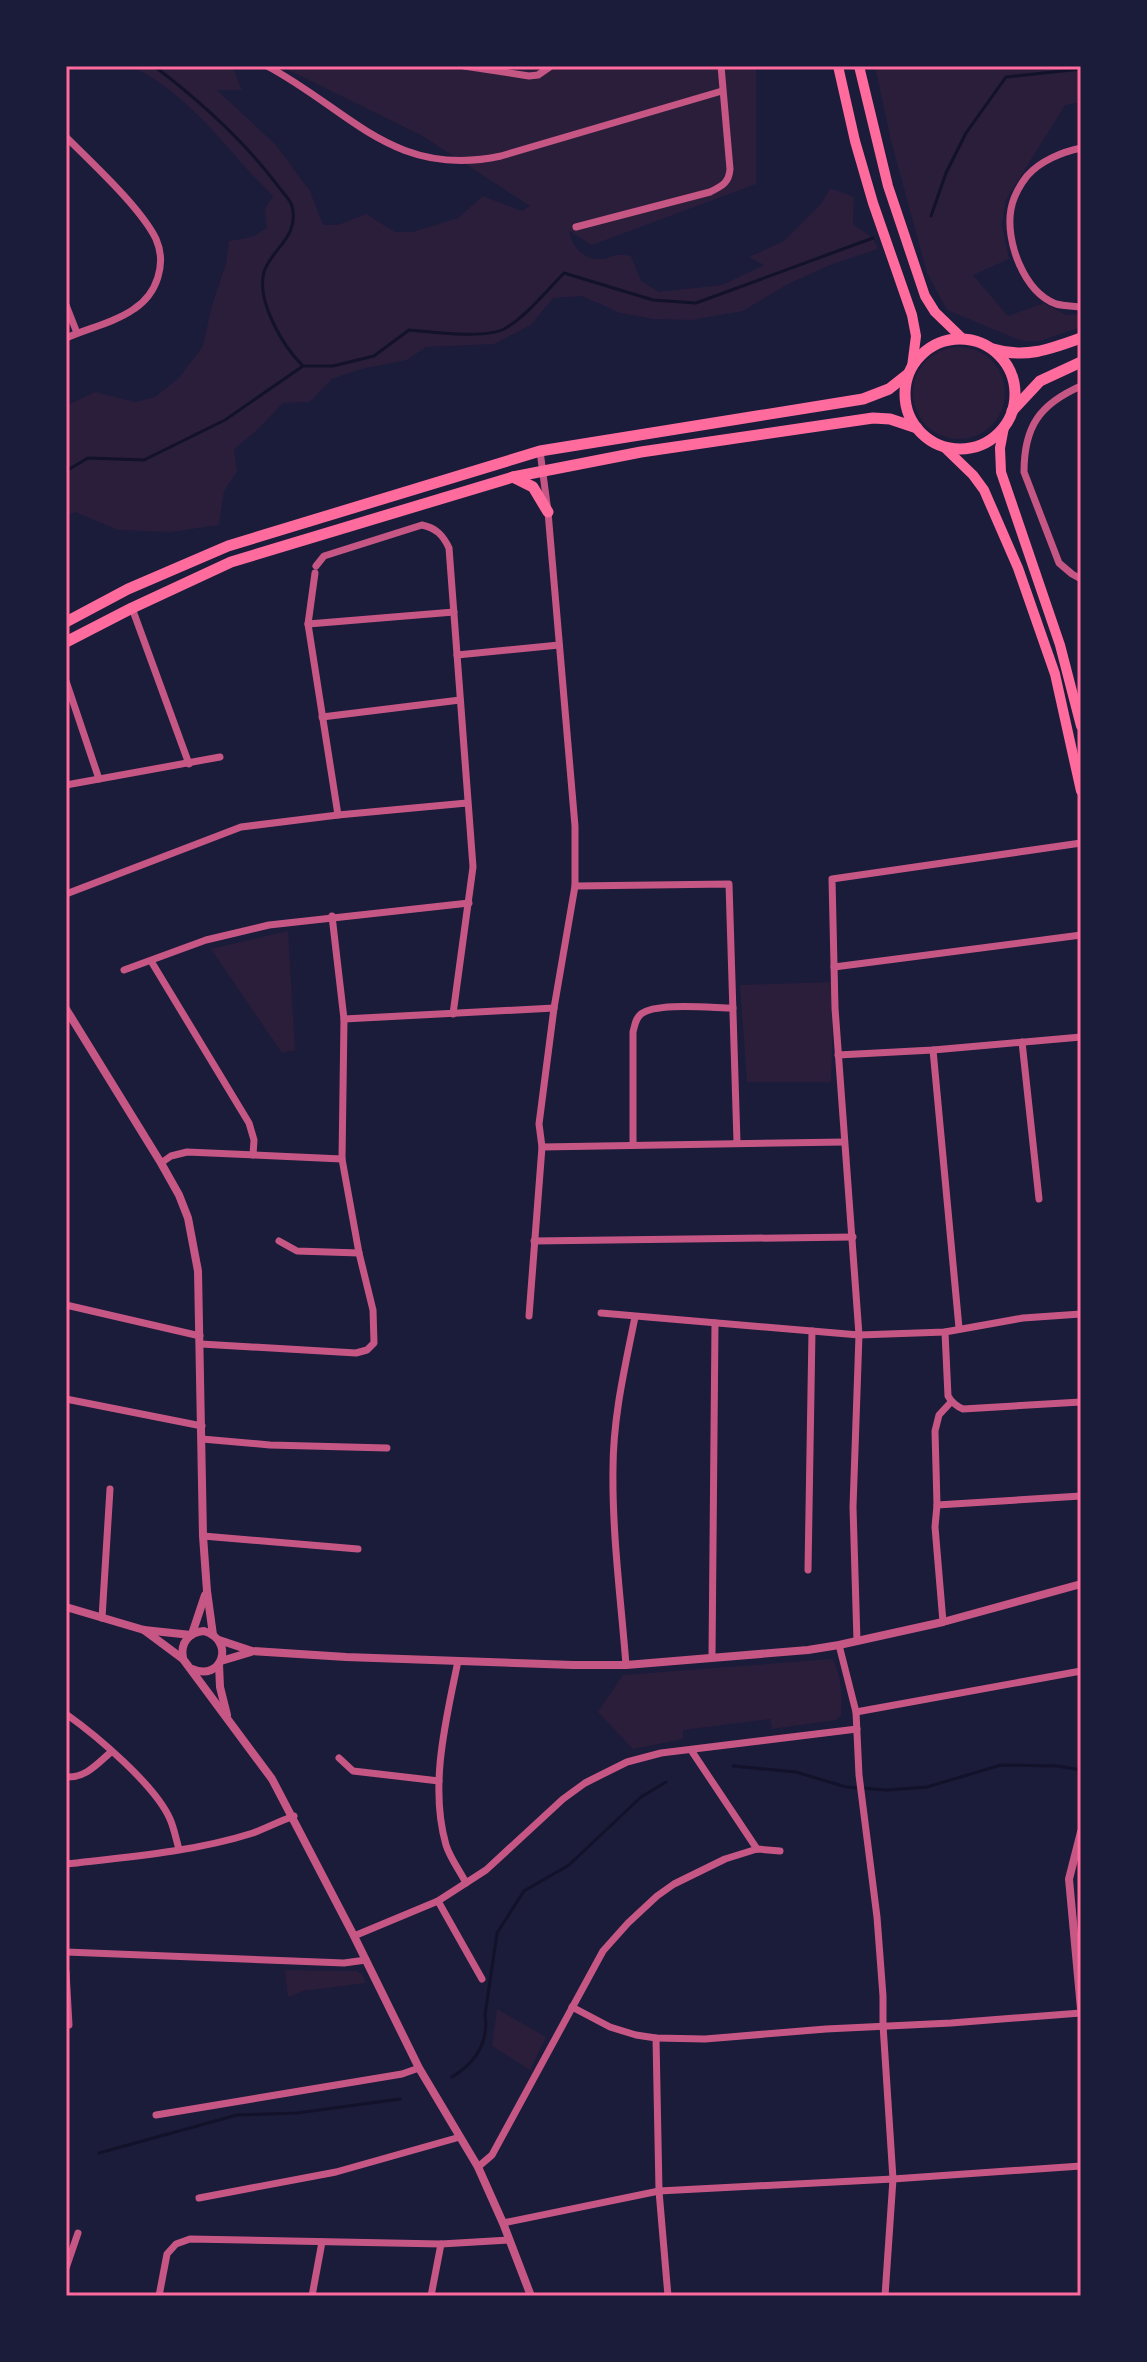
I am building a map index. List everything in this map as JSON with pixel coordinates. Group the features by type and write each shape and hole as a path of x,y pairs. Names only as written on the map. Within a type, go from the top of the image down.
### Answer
{"highway":[{"path":"66,622 128,589 228,546 540,451 863,399 889,389 910,371 922,354 935,344 946,341 976,341 1005,352 1025,354 1081,338"},
{"path":"910,371 905,387 906,403 917,428 944,447 960,449 977,446 992,439 1004,427 1015,398 1012,378 1003,361 989,347"},
{"path":"1012,411 1040,381 1081,362"},
{"path":"66,642 231,562 513,477 641,452 873,418 890,419 917,428"},
{"path":"513,477 533,487 548,512"}],"main road":[{"path":"859,66 888,186 925,296 935,312 963,339"},
{"path":"838,68 855,141 912,315 916,336 910,371"},
{"path":"1004,427 1000,448 1001,472 1078,697 1081,726"},
{"path":"944,447 973,475 989,498 1018,568 1055,674 1081,791"}],"street":[{"path":"267,66 385,143 431,158 454,160 501,156 722,91"},
{"path":"464,66 529,76 538,75 551,66"},
{"path":"576,227 710,192 726,183 730,169 721,66"},
{"path":"66,137 141,217 157,242 161,263 157,281 149,296 137,308 66,338"},
{"path":"1081,148 1043,163 1028,175 1011,207 1009,226 1023,270 1034,287 1055,303 1081,307"},
{"path":"66,305 77,333"},
{"path":"1081,386 1042,411 1030,431 1024,457 1024,472 1059,563 1081,579"},
{"path":"529,1316 542,1147 539,1124 554,1008 575,886 575,826 540,451"},
{"path":"338,815 308,624 316,570 324,556 422,525 432,527 440,533 449,548 473,867 453,1014"},
{"path":"132,608 189,764"},
{"path":"308,624 454,612"},
{"path":"457,655 559,645"},
{"path":"66,681 99,779"},
{"path":"322,717 460,700"},
{"path":"66,785 220,757"},
{"path":"66,894 241,827 467,803"},
{"path":"857,1641 853,1507 859,1335 838,1055 832,879 1081,843"},
{"path":"575,886 729,884 737,1142"},
{"path":"124,970 237,931 332,916 469,903"},
{"path":"66,1305 200,1340 356,1353 371,1348 375,1336 373,1313 342,1159 344,1019 332,916"},
{"path":"834,967 1081,935"},
{"path":"151,961 249,1123 254,1140 253,1155"},
{"path":"344,1019 554,1008"},
{"path":"633,1144 635,1021 642,1013 658,1008 733,1008"},
{"path":"66,1009 70,1023 161,1163 188,1218 198,1271 203,1536 207,1591 216,1637 223,1650 220,1687 227,1717"},
{"path":"838,1055 1081,1037"},
{"path":"1022,1042 1039,1199"},
{"path":"933,1050 959,1328"},
{"path":"542,1147 844,1142"},
{"path":"161,1163 171,1156 187,1152 342,1159"},
{"path":"534,1241 853,1237"},
{"path":"279,1241 297,1251 359,1253"},
{"path":"601,1313 859,1335 945,1332 1023,1318 1081,1314"},
{"path":"626,1665 613,1467 616,1416 635,1317"},
{"path":"712,1657 715,1323"},
{"path":"808,1570 812,1331"},
{"path":"945,1332 947,1388 951,1402 963,1409 1081,1402"},
{"path":"66,1399 202,1426"},
{"path":"943,1622 935,1527 935,1431 939,1415 951,1402"},
{"path":"202,1439 270,1445 387,1448"},
{"path":"102,1618 110,1489"},
{"path":"937,1505 1081,1496"},
{"path":"203,1536 358,1549"},
{"path":"66,1607 144,1630 191,1634 204,1631 252,1651 626,1665 839,1645 943,1622 1081,1584"},
{"path":"183,1659 183,1644 191,1634 207,1591"},
{"path":"144,1630 183,1659 272,1779 294,1816 419,2068 478,2167 531,2296"},
{"path":"839,1645 856,1712 859,1775 877,1917 893,2179 885,2296"},
{"path":"191,1669 209,1671 220,1663 252,1651"},
{"path":"458,1661 439,1781 447,1847 466,1883"},
{"path":"856,1712 1081,1671"},
{"path":"66,1714 138,1775 156,1796 169,1818 179,1849"},
{"path":"354,1936 438,1901 486,1870 563,1799 585,1783 627,1762 661,1753 857,1729"},
{"path":"691,1750 757,1849"},
{"path":"66,1777 86,1773 111,1752"},
{"path":"339,1758 353,1771 439,1781"},
{"path":"66,1864 225,1841 294,1816"},
{"path":"572,2007 610,2027 656,2038 722,2038 1081,2011 1069,1879 1081,1832"},
{"path":"478,2167 492,2155 603,1951 628,1923 657,1896 696,1872 757,1849 780,1851"},
{"path":"438,1901 482,1979"},
{"path":"66,1952 344,1963 366,1960"},
{"path":"66,1972 69,2025"},
{"path":"656,2038 659,2191 668,2296"},
{"path":"156,2115 402,2074 419,2068"},
{"path":"199,2198 336,2172 460,2137"},
{"path":"503,2223 659,2191 1081,2166"},
{"path":"66,2268 78,2233"},
{"path":"159,2296 167,2254 176,2244 190,2239 441,2244 509,2240"},
{"path":"312,2296 322,2242"},
{"path":"431,2296 441,2244"}],"shaded area":[{"path":"130,66 232,66 242,90 217,90 275,144 310,191 323,225 338,225 366,214 395,232 412,232 458,218 483,196 522,211 530,206 421,135 280,66 756,66 756,184 592,245 569,231 575,246 583,254 594,258 631,256 641,281 659,292 722,285 764,265 749,257 784,241 822,203 830,188 854,197 853,224 873,238 878,249 830,265 786,285 743,311 692,320 654,319 620,313 582,296 553,298 531,325 494,344 426,347 407,360 361,369 332,379 310,402 283,403 234,449 237,472 224,491 219,525 171,532 118,530 75,512 66,516 66,406 95,392 135,402 155,397 179,378 203,346 212,305 226,264 229,241 252,237 267,228 265,209 273,196 190,108 152,78"},
{"path":"875,66 1081,66 1081,102 1065,105 1006,200 1002,224 1009,259 973,275 1008,316 1044,303 1066,315 1081,314 1081,327 1037,342 1019,340 947,310 927,273 891,141"},
{"path":"959,347 977,350 992,360 1002,375 1005,393 1002,411 992,426 977,436 959,439 941,436 926,426 916,411 913,393 916,375 926,360 941,350"},
{"path":"288,931 295,1050 282,1053 211,949"},
{"path":"834,982 831,1082 747,1082 740,985"},
{"path":"832,1659 840,1679 841,1693 841,1715 836,1720 772,1729 770,1719 683,1730 683,1739 633,1749 598,1712 623,1675"},
{"path":"285,1970 356,1971 362,1974 366,1983 303,1991 288,1997"},
{"path":"497,2009 546,2037 530,2070 492,2046"}],"waterway":[{"path":"154,66 236,137 291,203 292,226 268,264 263,284 267,309 273,322 302,365"},
{"path":"931,216 946,173 966,133 1006,77 1081,69"},
{"path":"66,471 88,458 144,460 225,420 303,366 333,366 374,356 409,330 484,334 504,329 528,311 564,273 653,300 696,303 873,238"},
{"path":"733,1766 796,1772 846,1787 887,1790 927,1787 1001,1765 1058,1766 1081,1770"},
{"path":"452,2077 479,2051 485,2035 497,1933 524,1891 569,1865 641,1797 666,1782"},
{"path":"99,2153 237,2115 297,2113 400,2099"}]}
